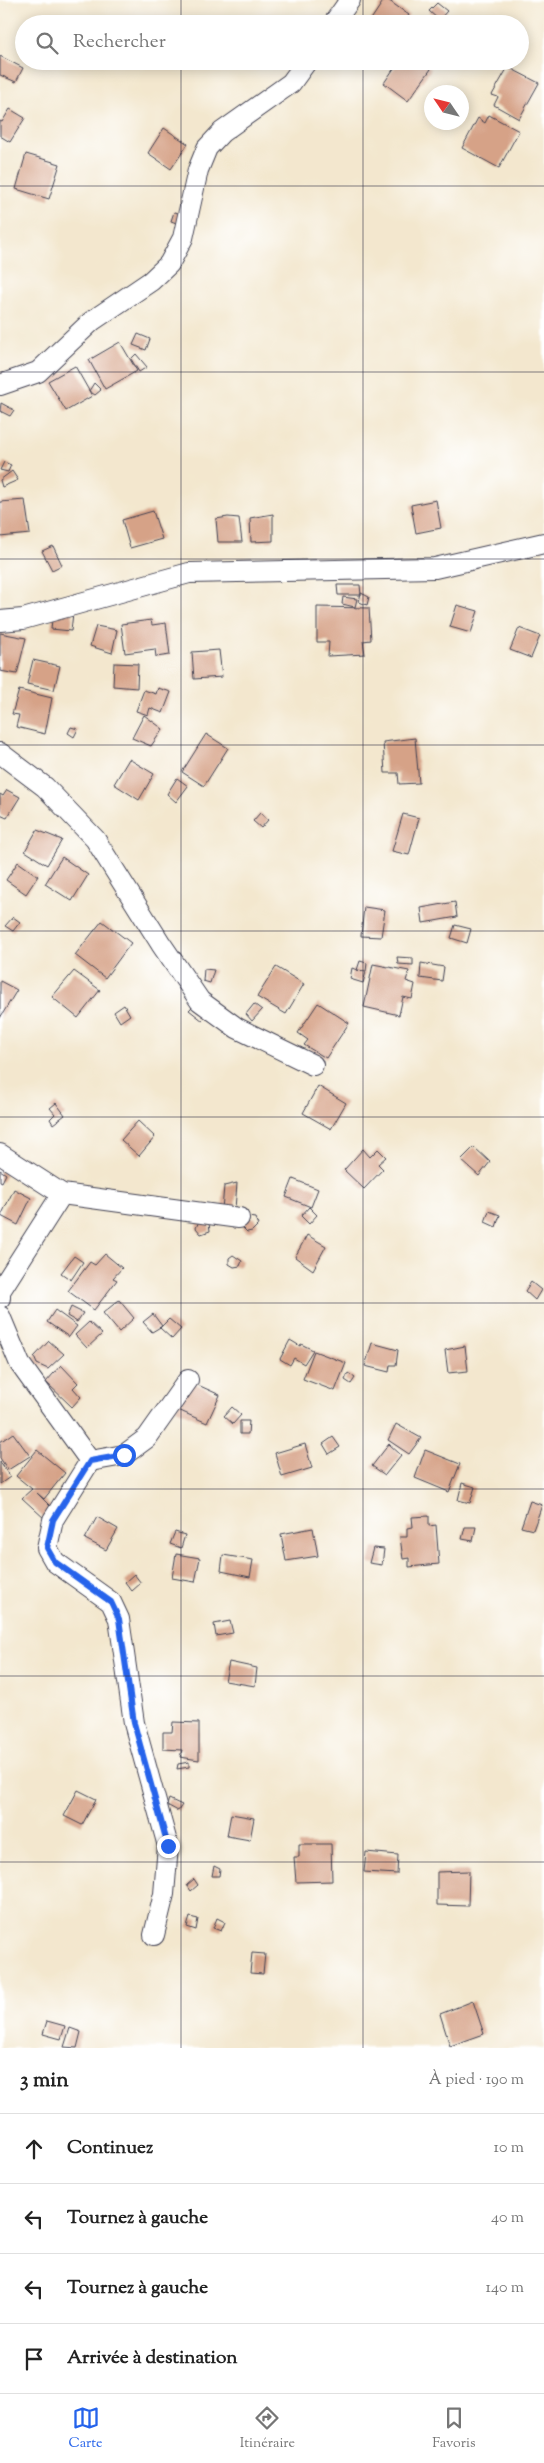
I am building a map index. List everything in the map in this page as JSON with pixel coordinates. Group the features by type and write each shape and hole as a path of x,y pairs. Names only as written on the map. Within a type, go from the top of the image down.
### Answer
{"street":[{"path":"339,15 350,0"},
{"path":"0,385 38,372 92,321 151,281 169,264 183,238 198,170 207,148 222,132 292,83 301,70"},
{"path":"0,621 23,618 189,573 436,568 544,543"},
{"path":"0,754 45,787 95,839 161,944 200,1001 237,1028 313,1065"},
{"path":"0,1154 62,1194 239,1218"},
{"path":"0,1298 0,1291 62,1194"},
{"path":"0,1316 20,1364 90,1461"},
{"path":"154,1935 164,1894 168,1846 134,1723 119,1619 111,1602 55,1562 47,1548 53,1520 90,1461 124,1455 147,1438 188,1380"}],"building":[{"path":"384,0 388,0 409,15 374,15"},
{"path":"437,3 447,11 443,15 433,15 429,11"},
{"path":"0,56 15,64 15,70 22,70 16,82 0,75"},
{"path":"393,70 430,70 408,101 384,83"},
{"path":"506,70 514,70 539,83 519,119 494,105 498,97 492,95"},
{"path":"10,109 25,118 10,142 0,136 0,121 2,122"},
{"path":"489,115 519,131 499,168 462,148 478,118 485,123"},
{"path":"164,128 188,144 171,169 148,153"},
{"path":"26,154 60,164 49,199 16,189"},
{"path":"174,212 186,215 182,225 171,221"},
{"path":"138,334 150,339 146,350 133,345"},
{"path":"120,342 137,371 105,389 89,360"},
{"path":"136,354 147,367 139,372 131,359"},
{"path":"75,366 92,396 66,411 48,381"},
{"path":"94,383 101,390 95,395 89,391"},
{"path":"1,403 14,410 10,416 0,411"},
{"path":"4,462 11,465 8,472 0,470"},
{"path":"12,471 18,480 2,487 0,480"},
{"path":"25,500 30,534 0,537 0,502"},
{"path":"436,500 441,528 416,533 411,505"},
{"path":"153,511 162,539 130,548 122,520"},
{"path":"273,514 273,541 251,542 250,518"},
{"path":"239,518 242,542 218,542 216,519"},
{"path":"53,546 62,565 52,570 42,551"},
{"path":"337,585 360,585 361,595 338,595"},
{"path":"361,593 369,597 367,605 359,602"},
{"path":"343,597 357,599 355,607 342,604"},
{"path":"457,605 478,611 471,633 450,627"},
{"path":"317,607 369,608 371,640 363,641 365,654 328,656 329,642 317,642"},
{"path":"53,611 73,613 71,631 51,629"},
{"path":"151,620 152,625 166,623 170,655 156,657 155,649 125,653 121,624"},
{"path":"96,626 117,630 112,653 90,646"},
{"path":"519,628 540,636 531,658 510,650"},
{"path":"0,633 26,638 17,674 0,671"},
{"path":"219,650 222,677 194,679 192,652"},
{"path":"33,660 60,666 54,690 27,684"},
{"path":"114,663 138,664 137,688 113,686"},
{"path":"158,688 171,692 163,713 150,708 148,715 136,711 144,690 156,694"},
{"path":"19,690 52,698 45,734 16,727 19,715 12,714"},
{"path":"144,715 163,729 151,746 132,738"},
{"path":"71,727 78,729 74,737 68,733"},
{"path":"206,734 228,748 204,786 182,772"},
{"path":"415,738 419,783 399,784 398,773 385,773 383,742"},
{"path":"129,759 154,774 139,800 114,784"},
{"path":"177,778 188,786 176,802 167,794"},
{"path":"7,790 20,797 7,818 0,815 0,794 3,796"},
{"path":"260,813 268,820 261,828 253,821"},
{"path":"403,814 419,818 409,855 392,851"},
{"path":"37,830 62,840 47,865 25,851"},
{"path":"62,857 88,875 72,901 45,884"},
{"path":"18,862 38,876 26,894 6,880"},
{"path":"455,902 457,917 423,923 421,908"},
{"path":"364,907 385,910 381,937 361,936"},
{"path":"13,917 20,922 13,931 5,926"},
{"path":"102,921 131,943 105,978 75,955"},
{"path":"455,925 471,929 467,943 451,938"},
{"path":"397,957 413,958 413,965 398,964"},
{"path":"360,961 367,963 366,971 357,970"},
{"path":"421,963 444,967 442,981 420,978"},
{"path":"373,964 409,971 406,981 415,984 412,999 403,997 399,1015 364,1007"},
{"path":"276,967 304,984 286,1014 257,997"},
{"path":"352,968 366,972 363,983 350,979"},
{"path":"204,969 214,970 210,983 203,981"},
{"path":"74,971 100,990 78,1018 52,997"},
{"path":"0,981 17,990 0,1018"},
{"path":"196,1003 209,1015 203,1021 189,1010"},
{"path":"318,1003 349,1023 326,1058 304,1045 308,1040 298,1033"},
{"path":"254,1004 262,1010 252,1021 246,1014"},
{"path":"124,1005 130,1015 120,1022 114,1012"},
{"path":"318,1086 346,1103 331,1129 303,1113"},
{"path":"56,1103 65,1115 53,1124 50,1119 55,1114 50,1108"},
{"path":"138,1121 155,1137 139,1156 121,1140"},
{"path":"474,1147 490,1162 479,1176 461,1160"},
{"path":"363,1149 370,1157 378,1149 386,1157 378,1164 383,1169 364,1189 344,1170"},
{"path":"0,1170 6,1174 2,1182 0,1181"},
{"path":"293,1179 318,1189 311,1207 286,1197"},
{"path":"237,1183 235,1209 222,1210 224,1186"},
{"path":"14,1189 31,1198 18,1225 1,1216"},
{"path":"309,1207 317,1215 309,1224 301,1216"},
{"path":"489,1211 500,1215 496,1227 485,1222"},
{"path":"248,1217 255,1218 258,1225 252,1231 247,1232 243,1228"},
{"path":"199,1221 209,1223 210,1231 201,1234 196,1228"},
{"path":"307,1235 326,1246 313,1270 295,1257"},
{"path":"105,1254 122,1268 113,1278 117,1280 94,1310 68,1291 90,1262 95,1265"},
{"path":"233,1255 242,1261 240,1266 234,1267 229,1264 229,1258"},
{"path":"74,1256 83,1262 71,1280 61,1273"},
{"path":"531,1282 541,1290 535,1300 525,1291"},
{"path":"119,1300 134,1318 119,1332 103,1313"},
{"path":"71,1307 83,1313 77,1322 67,1316"},
{"path":"55,1310 77,1326 69,1337 47,1322"},
{"path":"153,1314 162,1326 152,1332 143,1322"},
{"path":"169,1319 181,1329 172,1339 160,1328"},
{"path":"89,1322 102,1334 87,1348 75,1335"},
{"path":"290,1340 300,1346 301,1344 313,1350 304,1364 294,1358 290,1365 280,1359"},
{"path":"49,1341 64,1354 48,1369 37,1364 34,1357"},
{"path":"372,1343 398,1350 396,1365 390,1365 389,1372 365,1366"},
{"path":"465,1346 468,1371 448,1373 445,1350"},
{"path":"314,1351 346,1363 335,1391 303,1379"},
{"path":"61,1365 78,1383 73,1388 81,1397 72,1407 46,1382"},
{"path":"348,1373 355,1378 351,1384 345,1380"},
{"path":"189,1381 220,1395 207,1423 176,1409"},
{"path":"232,1407 241,1415 233,1424 224,1416"},
{"path":"240,1421 249,1421 248,1434 240,1434"},
{"path":"396,1424 421,1438 409,1454 388,1440"},
{"path":"13,1433 30,1456 8,1470 0,1458 0,1442"},
{"path":"333,1437 340,1447 329,1454 323,1444"},
{"path":"305,1444 312,1468 282,1477 275,1453"},
{"path":"389,1444 401,1455 385,1475 372,1466"},
{"path":"37,1450 65,1473 44,1499 37,1493 53,1509 45,1519 22,1498 32,1489 16,1476"},
{"path":"425,1450 460,1464 449,1492 415,1478"},
{"path":"0,1462 10,1477 0,1484"},
{"path":"462,1483 475,1487 470,1503 458,1500"},
{"path":"530,1501 542,1505 533,1530 521,1527"},
{"path":"429,1516 429,1526 436,1525 439,1564 409,1567 409,1558 403,1559 400,1537 407,1537 407,1528 413,1527 412,1517"},
{"path":"97,1517 118,1529 106,1550 85,1539"},
{"path":"465,1527 476,1527 473,1541 462,1539"},
{"path":"313,1528 318,1556 286,1561 281,1534"},
{"path":"175,1532 185,1535 181,1548 170,1544"},
{"path":"373,1548 384,1549 382,1565 369,1563"},
{"path":"176,1554 200,1558 195,1582 172,1578"},
{"path":"223,1555 253,1560 250,1577 221,1571"},
{"path":"134,1574 141,1583 132,1591 125,1582"},
{"path":"230,1621 233,1633 216,1636 214,1624"},
{"path":"229,1662 257,1668 255,1686 225,1681"},
{"path":"173,1722 199,1723 199,1760 180,1757 182,1750 163,1749 163,1732 172,1732"},
{"path":"189,1762 189,1767 177,1769 178,1764"},
{"path":"78,1790 96,1799 82,1825 64,1816"},
{"path":"169,1799 182,1805 178,1811 167,1805"},
{"path":"231,1814 254,1818 250,1840 227,1836"},
{"path":"299,1844 331,1844 332,1881 296,1882 294,1857 299,1857"},
{"path":"366,1852 398,1855 397,1874 364,1872"},
{"path":"214,1866 220,1869 219,1876 212,1876"},
{"path":"469,1871 468,1906 437,1905 437,1872"},
{"path":"194,1879 198,1885 191,1891 187,1885"},
{"path":"190,1917 198,1919 196,1930 187,1927"},
{"path":"217,1918 225,1922 221,1931 213,1928"},
{"path":"252,1953 265,1954 263,1974 250,1973"},
{"path":"473,2001 484,2034 450,2046 440,2014"},
{"path":"47,2021 65,2026 61,2039 43,2034"},
{"path":"70,2028 81,2032 77,2048 64,2047"}],"route":[{"path":"124,1455 90,1461 53,1520 47,1548 55,1562 111,1602 119,1619 134,1723 144,1765 168,1846"}]}
